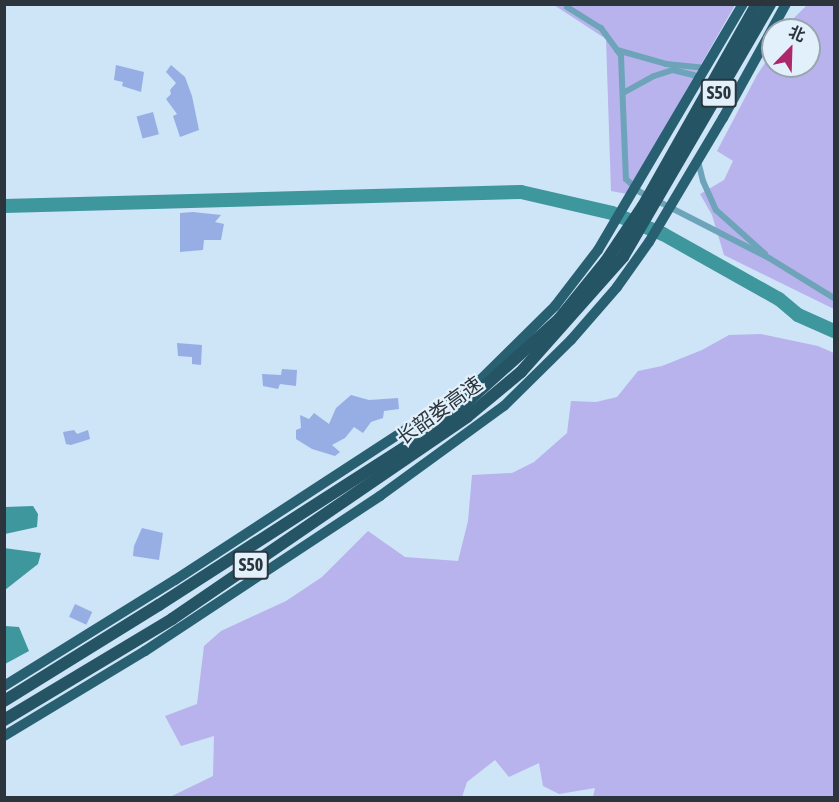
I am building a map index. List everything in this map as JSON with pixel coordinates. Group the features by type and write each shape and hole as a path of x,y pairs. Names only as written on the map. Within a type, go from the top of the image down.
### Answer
{"highway":[{"path":"4,686 483,390 555,306 598,250 646,174 743,4"},
{"name":"长韶娄高速","path":"4,701 159,605 447,420 483,390 521,372 623,257 757,4"},
{"name":"长韶娄高速","path":"663,181 770,4"},
{"path":"4,736 154,645 380,496 504,406 571,340 616,287 649,242 786,4"},
{"name":"长韶娄高速","path":"4,720 172,619 467,417 483,390"}],"street":[{"path":"567,7 601,28 621,56 626,179 640,192 769,258 834,298"},
{"path":"616,50 657,63 704,72"},
{"path":"623,93 654,76 673,70 704,72"},
{"path":"698,160 703,181 716,210 769,258"}],"shaded area":[{"path":"554,5 735,5 627,194 611,191 606,39"},
{"path":"807,5 834,5 834,309 724,255 712,215 700,194 724,180 733,161 717,151 761,69 761,78 821,78 821,18 794,18"},
{"path":"761,334 818,346 834,353 834,797 593,797 595,788 559,794 543,786 539,763 509,777 495,760 467,782 462,797 170,797 213,776 214,736 181,746 165,716 197,704 204,646 221,631 286,601 322,577 368,531 405,557 458,561 468,521 472,475 512,473 534,462 567,433 571,401 596,402 617,397 638,371 662,366 702,350 729,335"},
{"path":"33,506 38,514 37,527 5,534 5,507"},
{"path":"4,548 41,553 38,564 5,590"},
{"path":"5,626 19,627 29,651 5,664"}],"building":[{"path":"116,65 144,72 141,92 122,86 123,82 114,80"},
{"path":"171,65 185,77 192,96 199,130 180,137 173,116 177,114 166,99 176,83 166,72"},
{"path":"153,112 159,134 143,139 137,116"},
{"path":"180,213 221,215 215,222 224,224 221,240 204,240 203,250 180,252"},
{"path":"177,343 202,345 201,365 192,364 192,357 178,356"},
{"path":"282,369 297,370 296,386 280,384 278,389 263,386 262,374 281,375"},
{"path":"351,395 369,400 398,398 399,409 384,411 383,418 371,422 363,433 354,427 345,438 332,445 340,452 335,456 312,449 296,439 296,430 301,428 300,415 309,419 314,413 329,424 336,408"},
{"path":"74,430 77,434 88,430 90,439 71,445 66,444 63,432"},
{"path":"142,528 163,533 159,560 133,556 134,546"},
{"path":"75,604 92,612 86,625 69,617"}],"waterway":[{"path":"4,206 521,192 612,213 663,234 779,299 798,315 834,331"}]}
